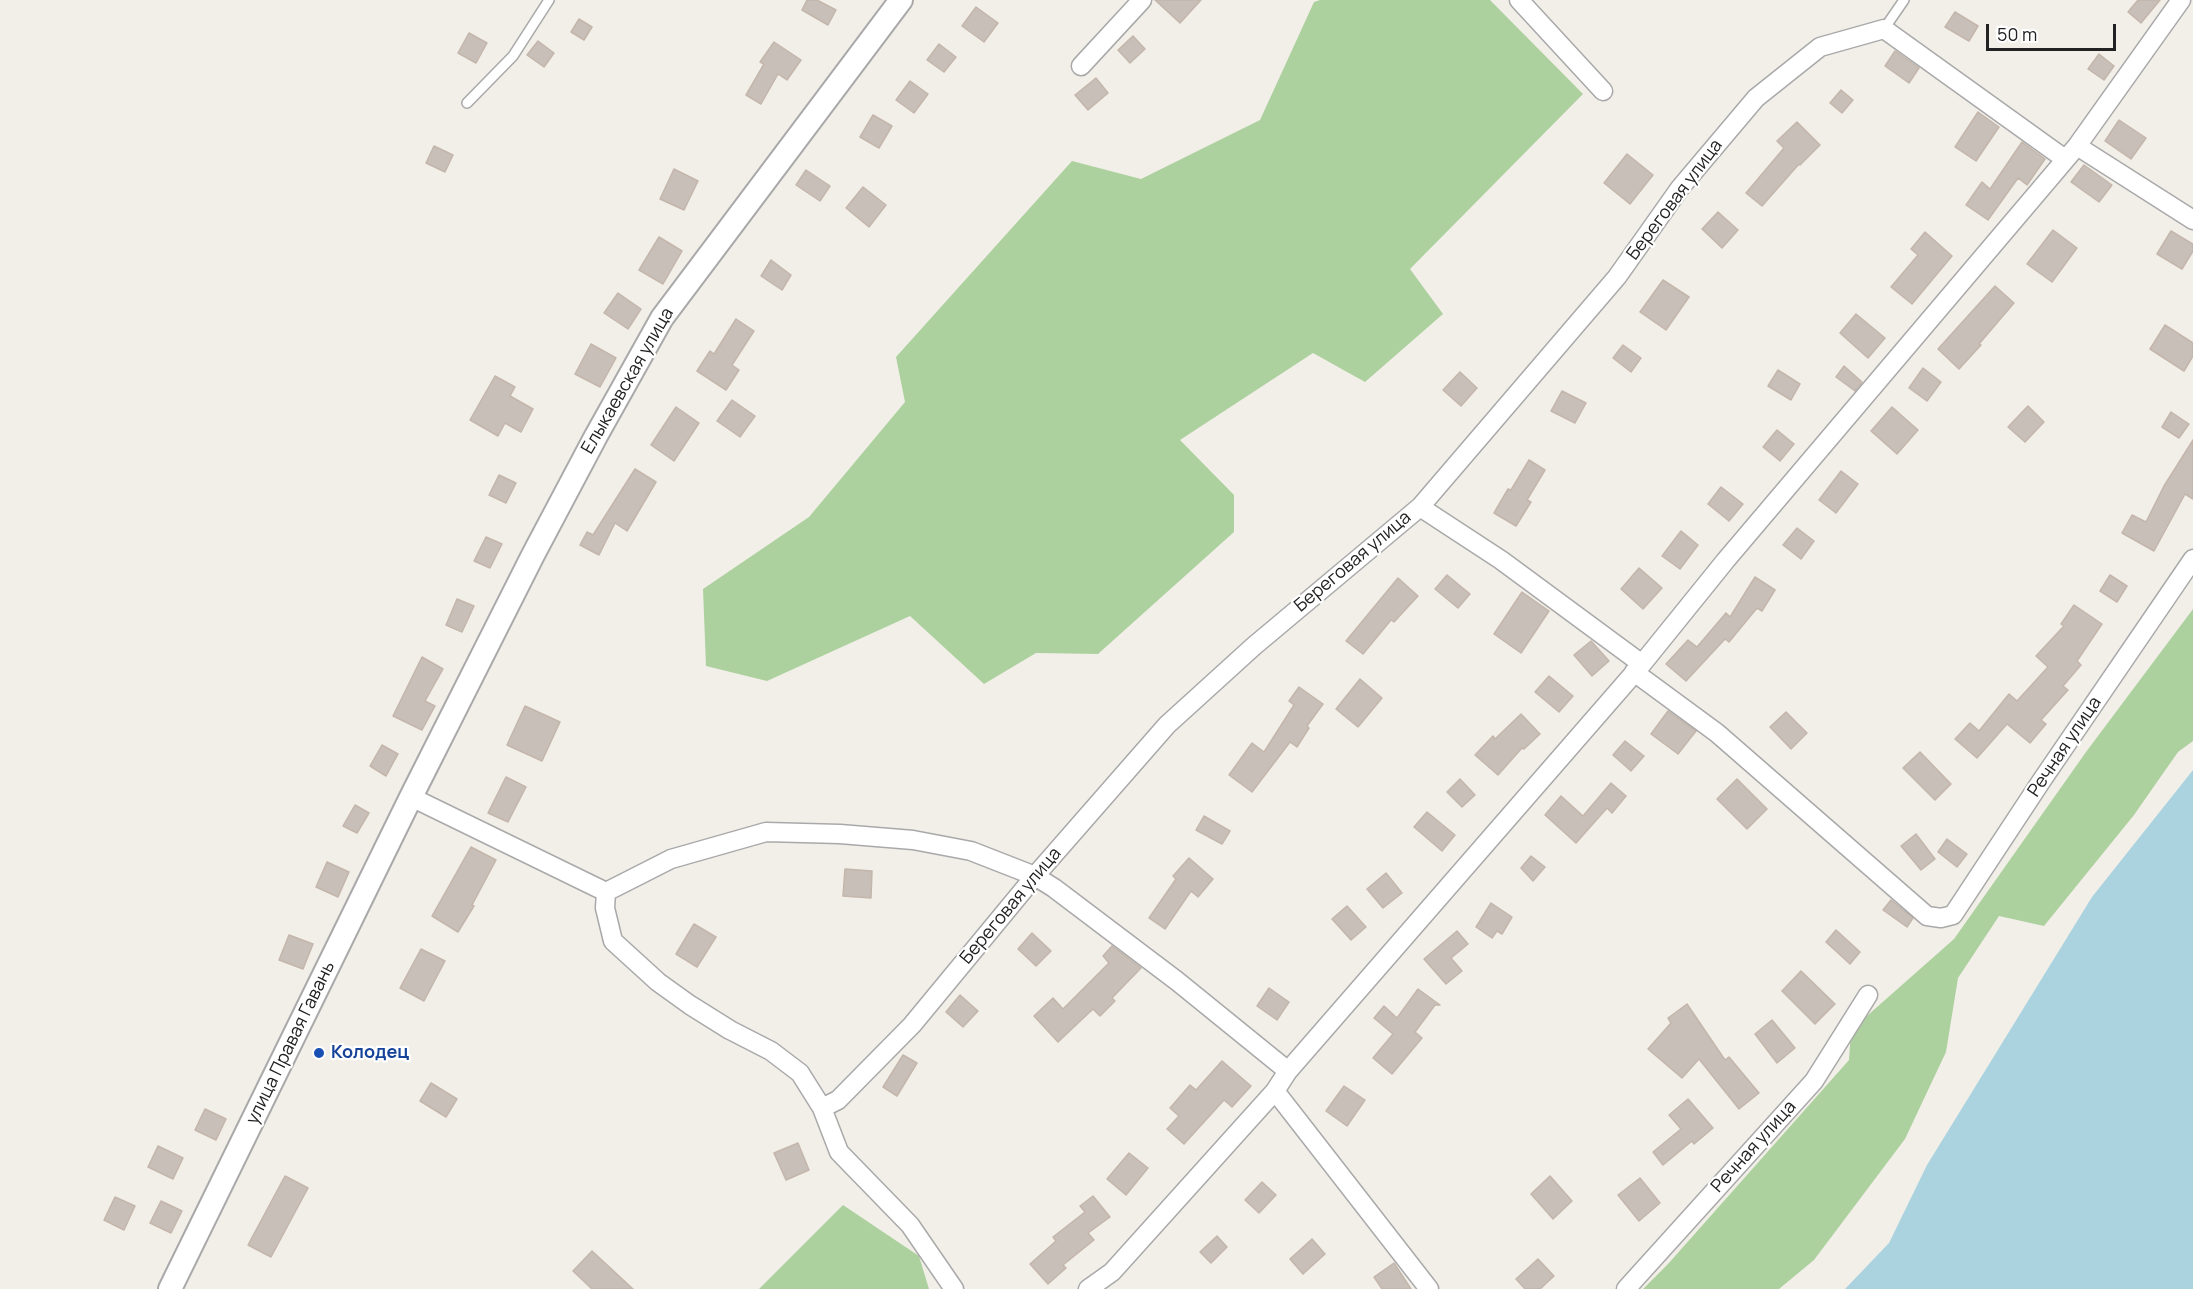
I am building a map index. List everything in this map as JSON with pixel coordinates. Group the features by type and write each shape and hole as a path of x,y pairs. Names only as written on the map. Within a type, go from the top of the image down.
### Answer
{"street":[{"name":"Елыкаевская улица","path":"411,797 596,436 662,318 901,0"},
{"path":"1081,66 1142,0"},
{"path":"1519,0 1603,91"},
{"path":"1088,1289 1112,1272 1275,1091 1288,1071 1638,668 1726,560 2071,152 2181,0"},
{"path":"1884,29 2071,152 2193,220"},
{"name":"Береговая улица","path":"822,1108 838,1100 912,1025 1035,876 1167,725 1254,646 1419,507 1617,277 1680,188 1756,98 1820,48 1884,29"},
{"path":"1419,507 1501,560 1638,668"},
{"name":"Речная улица","path":"1638,668 1717,732 1927,916 1941,918 1953,915 2193,559"},
{"path":"411,797 606,892"},
{"name":"улица Правая Гавань","path":"170,1289 411,797"},
{"path":"606,892 670,859 766,832 840,834 914,840 971,851 1035,876 1054,888 1177,981 1288,1071"},
{"path":"606,892 605,908 613,940 658,982 690,1005 730,1030 771,1051 800,1072 822,1108 839,1152 910,1226 954,1289"},
{"name":"Речная улица","path":"1626,1289 1814,1081 1868,995"},
{"path":"1275,1091 1429,1289"}],"lane":[{"path":"467,103 513,56 549,0"},
{"path":"1884,29 1904,0"}],"green space":[{"path":"1320,0 1490,0 1583,94 1410,269 1443,314 1365,382 1313,353 1180,440 1234,495 1234,532 1098,654 1036,653 984,684 910,616 767,681 706,666 703,589 809,517 905,402 896,357 1072,161 1141,179 1260,120 1314,2"},
{"path":"2193,609 2193,741 2178,752 2134,815 2044,926 1999,916 1958,978 1946,1052 1905,1139 1814,1260 1779,1289 1643,1289 1668,1264 1849,1060 1851,1030 1954,939 2086,752"},
{"path":"843,1205 919,1256 929,1289 759,1289"}],"water":[{"path":"2193,770 2193,1289 1845,1289 1889,1243 1927,1165 2092,897"}],"building":[{"path":"807,0 817,0 836,10 828,25 802,10"},
{"path":"1155,0 1201,0 1180,23"},
{"path":"2138,0 2160,0 2141,23 2128,12"},
{"path":"976,7 998,23 984,42 962,26"},
{"path":"1955,12 1978,26 1969,41 1945,27"},
{"path":"579,19 592,27 584,40 571,32"},
{"path":"469,33 487,43 476,63 458,53"},
{"path":"1133,36 1145,49 1130,63 1118,50"},
{"path":"538,41 554,53 544,67 527,55"},
{"path":"774,42 801,60 787,80 778,74 761,104 746,95 764,64 760,62"},
{"path":"939,44 956,57 944,72 927,60"},
{"path":"1895,51 1919,68 1909,83 1885,66"},
{"path":"2099,54 2114,66 2104,80 2088,69"},
{"path":"1096,78 1108,93 1088,110 1075,95"},
{"path":"910,81 928,94 914,113 896,100"},
{"path":"1841,90 1853,100 1842,113 1830,103"},
{"path":"1978,112 1999,127 1976,161 1955,147"},
{"path":"873,115 892,126 879,148 860,137"},
{"path":"2119,120 2146,138 2131,159 2105,141"},
{"path":"1797,122 1820,145 1799,164 1762,206 1746,193 1784,148 1777,141"},
{"path":"2022,142 2045,159 2027,185 2018,178 1988,220 1966,205 1982,182 1990,189"},
{"path":"434,146 453,155 445,172 426,163"},
{"path":"1627,154 1653,175 1630,204 1604,183"},
{"path":"2084,165 2112,185 2099,202 2071,182"},
{"path":"674,169 698,181 684,210 660,199"},
{"path":"806,170 830,186 820,201 796,185"},
{"path":"863,187 886,205 869,227 846,208"},
{"path":"1718,212 1738,230 1722,248 1702,229"},
{"path":"2053,230 2077,248 2052,282 2027,264"},
{"path":"2171,231 2193,244 2193,251 2182,269 2157,254"},
{"path":"1925,232 1952,256 1912,304 1891,287 1918,255 1911,249"},
{"path":"659,237 682,251 663,284 639,270"},
{"path":"771,260 791,275 782,290 761,276"},
{"path":"1663,280 1689,297 1666,330 1640,312"},
{"path":"1995,286 2014,303 1959,369 1938,349"},
{"path":"618,293 641,309 628,329 604,313"},
{"path":"1856,314 1885,338 1868,358 1840,333"},
{"path":"736,319 754,331 732,365 739,370 726,390 697,371 710,351 714,354"},
{"path":"2165,325 2193,343 2193,356 2184,371 2150,349"},
{"path":"591,344 616,358 600,387 575,374"},
{"path":"1623,345 1641,358 1631,372 1613,358"},
{"path":"1844,366 1862,382 1855,391 1836,377"},
{"path":"1923,368 1941,382 1927,401 1909,388"},
{"path":"1778,370 1800,384 1791,400 1768,386"},
{"path":"1460,372 1477,388 1461,406 1443,390"},
{"path":"495,376 515,387 510,396 533,409 521,432 505,423 498,436 470,420"},
{"path":"1562,391 1586,403 1575,423 1551,411"},
{"path":"732,400 755,416 740,437 717,421"},
{"path":"2028,406 2044,422 2025,442 2008,427"},
{"path":"676,407 699,423 674,461 651,445"},
{"path":"1892,407 1918,430 1897,454 1871,431"},
{"path":"2171,412 2189,424 2179,438 2162,427"},
{"path":"1777,430 1794,444 1780,461 1763,447"},
{"path":"2193,440 2193,499 2185,494 2154,551 2122,533 2132,515 2146,522 2164,486"},
{"path":"1529,460 1545,470 1527,500 1531,502 1516,526 1494,513"},
{"path":"635,469 656,482 627,531 615,523 599,555 580,545 587,532 593,535"},
{"path":"1841,471 1858,484 1836,513 1819,500"},
{"path":"499,475 516,483 506,503 489,495"},
{"path":"1721,487 1743,504 1729,521 1708,504"},
{"path":"1797,528 1814,541 1801,559 1783,545"},
{"path":"1681,531 1698,545 1680,569 1662,556"},
{"path":"486,537 502,544 490,568 474,561"},
{"path":"1639,568 1662,588 1643,609 1621,589"},
{"path":"1447,575 1470,594 1458,608 1435,589"},
{"path":"2110,575 2127,586 2117,602 2100,591"},
{"path":"1755,577 1775,590 1762,611 1757,608 1729,642 1725,639 1686,681 1666,664 1688,640 1697,647 1726,613 1730,617"},
{"path":"1398,578 1418,596 1394,622 1391,620 1363,654 1346,641"},
{"path":"1522,592 1549,611 1521,653 1494,634"},
{"path":"457,599 474,606 462,632 446,625"},
{"path":"2074,605 2102,624 2077,661 2081,665 2063,686 2068,690 2041,720 2046,724 2030,743 2007,724 1977,758 1955,739 1970,723 1979,731 2009,694 2017,701 2048,667 2036,656 2064,626 2061,624"},
{"path":"1591,641 1609,661 1592,676 1574,655"},
{"path":"422,657 443,669 425,701 435,706 422,730 393,716"},
{"path":"1549,676 1573,696 1559,712 1535,692"},
{"path":"1360,679 1382,698 1358,727 1336,709"},
{"path":"1299,687 1323,704 1307,726 1309,728 1297,747 1290,742 1252,792 1229,775 1252,743 1264,752 1294,705 1289,701"},
{"path":"525,706 560,722 542,761 507,745"},
{"path":"1668,711 1696,731 1678,754 1651,734"},
{"path":"1786,712 1807,733 1791,749 1770,727"},
{"path":"1521,714 1540,734 1524,749 1522,748 1498,775 1475,755 1493,736 1495,739"},
{"path":"1625,741 1644,756 1631,771 1613,755"},
{"path":"382,745 398,754 386,776 370,766"},
{"path":"1920,752 1951,784 1935,800 1903,768"},
{"path":"506,777 526,787 508,822 488,813"},
{"path":"1460,779 1475,795 1462,807 1447,792"},
{"path":"1737,779 1767,809 1747,829 1717,799"},
{"path":"1611,783 1626,796 1612,813 1607,808 1576,843 1545,815 1561,796 1583,816"},
{"path":"355,805 369,813 357,833 343,826"},
{"path":"1427,812 1455,835 1442,851 1414,827"},
{"path":"1204,816 1230,831 1222,844 1196,830"},
{"path":"1916,834 1935,859 1921,870 1901,846"},
{"path":"1947,839 1967,854 1957,867 1938,852"},
{"path":"471,847 496,860 472,905 474,906 458,932 432,916"},
{"path":"1531,856 1545,867 1533,881 1521,868"},
{"path":"1189,858 1213,879 1198,897 1191,891 1165,929 1149,918 1176,879 1173,876"},
{"path":"327,862 349,872 338,897 316,887"},
{"path":"845,869 872,871 871,898 843,896"},
{"path":"1386,873 1402,893 1383,908 1367,889"},
{"path":"1891,900 1913,918 1907,927 1883,910"},
{"path":"1491,903 1512,917 1502,934 1497,931 1492,938 1476,927"},
{"path":"1347,906 1366,927 1351,940 1332,919"},
{"path":"694,924 716,937 697,967 676,954"},
{"path":"1836,930 1860,952 1850,964 1826,942"},
{"path":"1457,931 1468,944 1451,958 1462,971 1446,984 1424,959"},
{"path":"1032,933 1051,951 1036,966 1018,949"},
{"path":"289,935 313,944 303,969 279,960"},
{"path":"1112,946 1141,968 1112,998 1115,1001 1100,1016 1093,1009 1058,1042 1034,1016 1053,998 1063,1009 1109,963 1103,956"},
{"path":"421,949 445,961 424,1001 400,988"},
{"path":"1801,971 1835,1004 1815,1024 1782,991"},
{"path":"1269,988 1289,1002 1277,1020 1257,1006"},
{"path":"1418,989 1440,1005 1435,1005 1415,1032 1422,1038 1392,1074 1373,1058 1393,1034 1374,1018 1384,1006 1397,1018"},
{"path":"960,995 978,1011 963,1027 946,1012"},
{"path":"1687,1004 1725,1060 1729,1057 1759,1093 1739,1109 1699,1059 1682,1078 1648,1049 1671,1023 1668,1018"},
{"path":"1772,1020 1795,1048 1777,1063 1755,1034"},
{"path":"903,1055 917,1063 897,1096 883,1087"},
{"path":"1222,1061 1251,1086 1232,1107 1224,1100 1184,1144 1167,1129 1179,1116 1170,1108 1190,1085 1196,1090"},
{"path":"431,1083 457,1099 446,1117 420,1101"},
{"path":"1344,1086 1365,1100 1347,1126 1326,1111"},
{"path":"1688,1099 1713,1128 1694,1144 1692,1141 1663,1165 1653,1152 1681,1129 1669,1115"},
{"path":"205,1109 226,1119 216,1140 195,1130"},
{"path":"798,1143 809,1170 786,1180 774,1153"},
{"path":"158,1146 183,1158 173,1179 148,1167"},
{"path":"1129,1153 1148,1168 1126,1195 1107,1179"},
{"path":"285,1176 308,1188 271,1257 248,1245"},
{"path":"1550,1176 1572,1201 1553,1219 1531,1194"},
{"path":"1640,1178 1660,1203 1639,1221 1618,1195"},
{"path":"1262,1182 1276,1195 1259,1213 1245,1200"},
{"path":"1093,1196 1110,1217 1088,1233 1094,1240 1063,1265 1066,1268 1048,1284 1030,1264 1056,1241 1053,1237 1085,1212 1080,1206"},
{"path":"115,1197 135,1206 124,1230 104,1220"},
{"path":"161,1201 182,1211 171,1233 150,1223"},
{"path":"1217,1236 1227,1247 1211,1263 1200,1252"},
{"path":"1312,1239 1325,1254 1303,1274 1290,1259"},
{"path":"592,1251 633,1289 592,1289 573,1271"},
{"path":"1538,1259 1554,1276 1540,1289 1525,1289 1516,1279"},
{"path":"1394,1263 1411,1289 1382,1289 1374,1277"}],"place":[{"name":"Колодец","path":"319,1053"}]}
